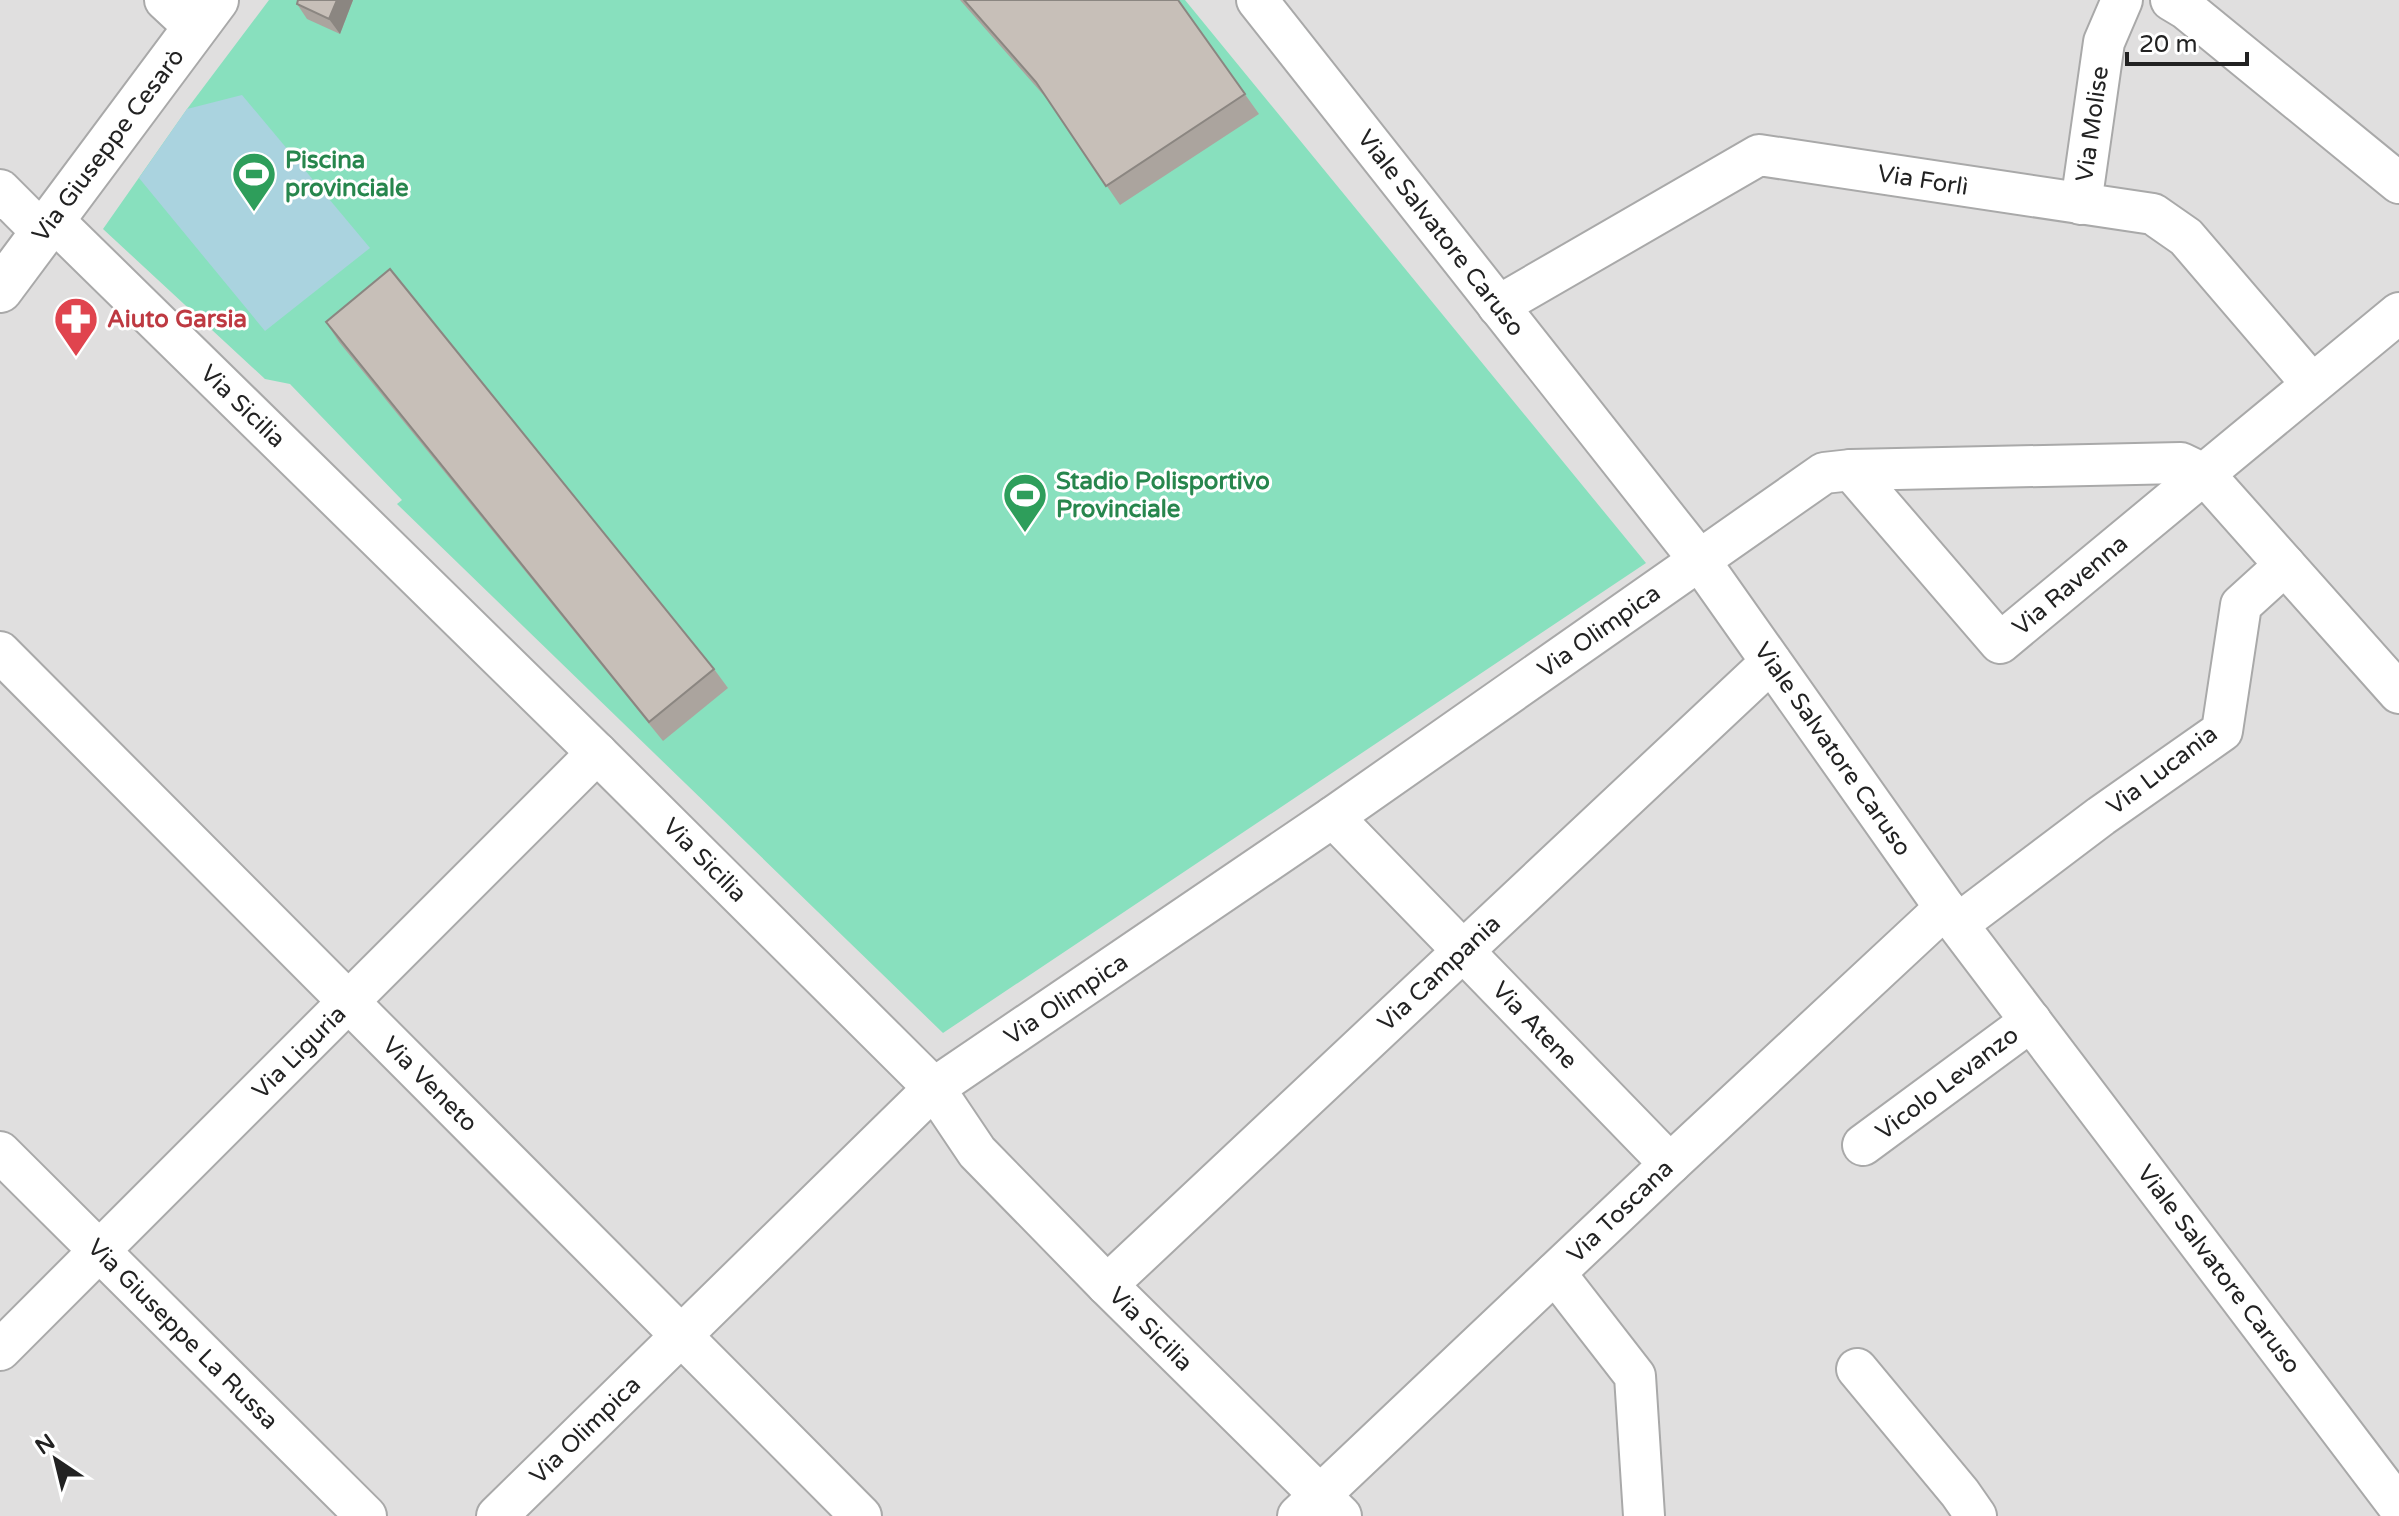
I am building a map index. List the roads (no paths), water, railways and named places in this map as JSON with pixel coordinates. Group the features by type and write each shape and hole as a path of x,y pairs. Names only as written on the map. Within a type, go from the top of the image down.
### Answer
{"street":[{"name":"Viale Salvatore Caruso","path":"1257,0 1700,561 1951,916 2399,1507"},
{"name":"Via Molise","path":"2081,204 2104,42 2122,0"},
{"path":"2171,0 2399,183"},
{"name":"Via Giuseppe Cesarò","path":"3,279 47,226 192,9"},
{"name":"Via Forlì","path":"1498,306 1759,155 2153,214 2186,237 2312,384"},
{"name":"Via Sicilia","path":"0,190 47,226 597,753 934,1088 977,1152 1319,1509"},
{"name":"Via Ravenna","path":"1851,470 2000,643 2399,313"},
{"path":"1700,561 1824,473 2181,463 2204,474 2397,687"},
{"name":"Via Olimpica","path":"497,1516 934,1088 1333,817 1700,561"},
{"name":"Via Lucania","path":"1951,916 2222,731 2241,605 2285,565"},
{"name":"Via Veneto","path":"0,652 861,1516"},
{"name":"Via Campania","path":"1107,1285 1771,662"},
{"name":"Via Liguria","path":"0,1350 597,753"},
{"name":"Via Atene","path":"1333,817 1670,1164"},
{"name":"Via Toscana","path":"1319,1509 1555,1273 1670,1164 1951,916"},
{"name":"Vicolo Levanzo","path":"1863,1145 2031,1021"},
{"name":"Via Giuseppe La Russa","path":"0,1152 366,1516"},
{"path":"1555,1273 1635,1376 1644,1516"},
{"path":"1857,1369 1976,1516"}],"water":[{"name":"Piscina provinciale","path":"242,95 370,248 265,331 139,178 187,109"}],"place":[{"name":"Piscina provinciale","path":"254,213"},
{"name":"Aiuto Garsia","path":"76,358"},
{"name":"Stadio Polisportivo Provinciale","path":"1025,534"}]}
